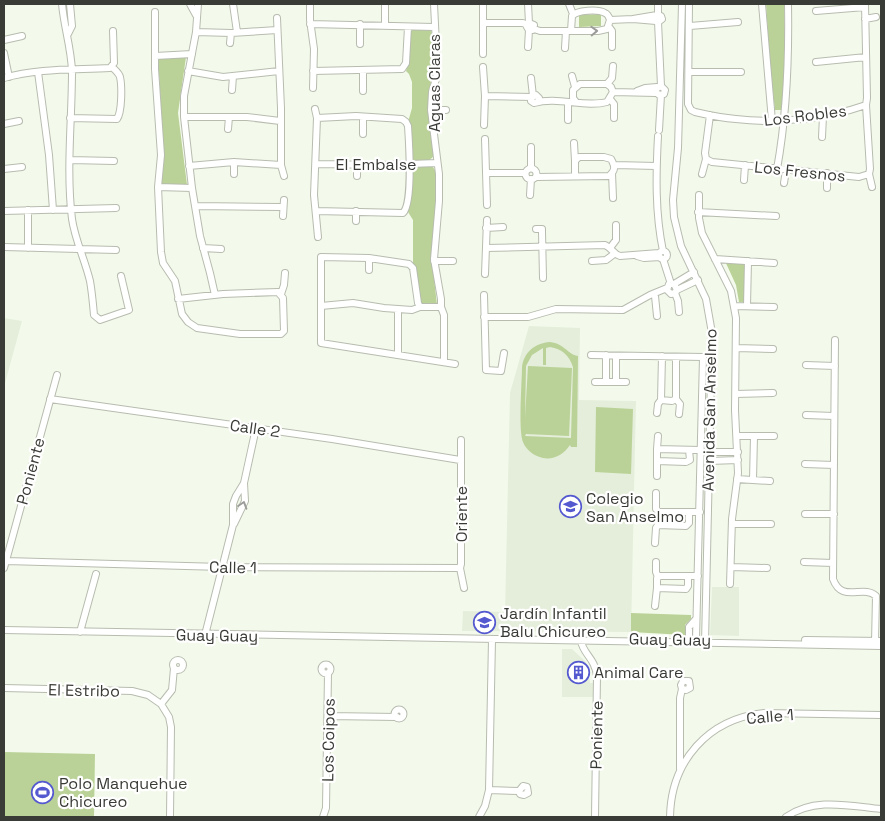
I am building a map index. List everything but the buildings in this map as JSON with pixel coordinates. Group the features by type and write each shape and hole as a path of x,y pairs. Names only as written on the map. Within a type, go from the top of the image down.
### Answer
{"street":[{"path":"62,4 72,70 70,118 72,222 90,282 94,315 98,319 100,320 129,310 122,276"},
{"path":"68,34 72,26 70,4"},
{"path":"190,4 196,15"},
{"path":"198,4 196,32 184,96 184,117 192,188 203,248 215,295"},
{"path":"230,43 234,32 233,4"},
{"path":"310,4 310,24 314,49 313,88"},
{"path":"385,4 385,25"},
{"name":"Aguas Claras","path":"434,4 437,65 431,110 440,201 434,261 444,316 444,362"},
{"path":"483,4 483,54"},
{"path":"528,4 530,27 528,47"},
{"path":"565,48 573,14 569,4"},
{"path":"658,4 657,214 661,255 678,301 679,312"},
{"name":"Avenida San Anselmo","path":"682,4 674,209 678,238 706,299 711,326 705,641"},
{"name":"Los Robles","path":"689,4 689,108 694,112 735,119 772,121 822,116 866,105 865,6"},
{"path":"762,4 772,121"},
{"path":"777,168 785,120 788,86 788,4"},
{"path":"816,11 865,6"},
{"path":"573,14 581,11 607,14 612,31 612,47"},
{"path":"155,12 155,56 162,155 158,187 161,255 165,266 175,281 183,317 197,328 240,334 280,334 284,330 283,298 281,294 284,285 284,273"},
{"path":"865,19 876,17"},
{"path":"277,18 281,165 284,176"},
{"path":"483,23 523,23 540,31 598,31 603,30 609,23 633,19 658,18"},
{"path":"690,26 738,22"},
{"path":"310,24 434,27"},
{"path":"360,24 360,44"},
{"path":"314,71 402,69 406,63 408,27"},
{"path":"196,32 277,30"},
{"path":"70,118 117,119 119,117 121,109 120,78 112,67 113,31"},
{"path":"4,40 22,36"},
{"path":"4,53 6,77 38,72 112,67"},
{"path":"155,56 192,54"},
{"path":"816,62 866,57"},
{"path":"607,84 612,78 613,66"},
{"path":"483,67 484,125"},
{"path":"188,71 223,77 279,71"},
{"path":"363,71 363,91"},
{"path":"38,72 53,210"},
{"path":"689,72 741,72"},
{"path":"232,90 233,76"},
{"path":"572,76 572,82 575,87"},
{"path":"531,78 531,99 533,102 603,103 608,102 610,99 611,87 607,84 580,84 575,87 572,93 576,102"},
{"path":"612,92 638,91 645,88 659,90"},
{"path":"485,96 532,96"},
{"path":"610,99 614,104 614,118"},
{"path":"568,102 568,120"},
{"name":"Los Fresnos","path":"706,159 712,162 859,177 869,174 866,105"},
{"path":"316,109 318,118 314,195 318,237"},
{"path":"431,110 446,110"},
{"path":"702,174 706,159 705,153 710,115"},
{"path":"316,211 400,214 404,212 408,204 409,164 408,126 404,120 363,116 318,118"},
{"path":"363,116 363,134"},
{"path":"822,116 822,137"},
{"path":"184,117 247,117 280,121"},
{"path":"228,129 229,117"},
{"path":"4,124 18,121"},
{"path":"484,139 487,205"},
{"path":"574,143 576,176"},
{"path":"531,147 526,177 609,176 612,173"},
{"path":"575,162 579,157 604,157 611,158 615,165"},
{"path":"70,160 114,162"},
{"path":"189,166 234,162 281,165"},
{"path":"234,162 234,174"},
{"name":"El Embalse","path":"316,164 437,163"},
{"path":"357,165 357,176"},
{"path":"615,165 656,166"},
{"path":"613,198 612,173 615,165"},
{"path":"744,180 745,165"},
{"path":"4,169 22,167"},
{"path":"486,173 536,170 530,195"},
{"path":"784,183 786,170"},
{"path":"827,173 827,188"},
{"path":"869,174 872,188"},
{"path":"158,187 192,188"},
{"path":"699,195 698,212 702,233 728,284 735,306 738,460 732,524 730,584"},
{"path":"196,206 283,204 283,216"},
{"path":"4,211 116,208"},
{"path":"28,210 28,248"},
{"path":"356,211 356,222"},
{"path":"698,212 776,216"},
{"path":"485,274 486,220"},
{"path":"592,261 606,260 612,251 616,240 616,225"},
{"path":"486,228 503,227"},
{"path":"536,228 542,229 543,278"},
{"path":"486,248 605,245 620,256 636,256 644,253 661,255"},
{"path":"4,247 116,250"},
{"path":"203,248 221,250"},
{"path":"420,307 411,265 369,258 320,257 321,343 455,364"},
{"path":"368,270 369,258"},
{"path":"715,259 774,263"},
{"path":"434,261 453,261"},
{"path":"747,306 748,261"},
{"path":"673,289 694,272"},
{"path":"484,317 528,317 556,308 624,310 653,296 698,280"},
{"path":"178,299 276,292 281,294"},
{"path":"484,295 486,370 502,371 504,352"},
{"path":"653,296 657,316"},
{"path":"321,306 353,304 398,310 441,306"},
{"path":"735,306 774,307"},
{"path":"398,310 398,355"},
{"path":"835,340 833,579 836,586 845,592 872,593 876,596 878,644"},
{"path":"736,348 773,349"},
{"path":"591,355 703,357 698,576 696,619 689,627 692,639"},
{"path":"606,356 606,382"},
{"path":"616,356 616,382"},
{"path":"657,414 658,404 661,400 662,356"},
{"path":"676,357 676,399 680,404 679,414"},
{"path":"806,365 835,366"},
{"name":"Poniente","path":"4,568 57,375"},
{"path":"595,382 626,382"},
{"path":"736,394 773,394"},
{"name":"Calle 2","path":"50,399 256,428 460,460"},
{"path":"661,400 672,401 676,399"},
{"path":"806,416 834,416"},
{"path":"205,635 233,525 245,501 244,483 256,428"},
{"path":"657,476 658,436"},
{"path":"737,436 774,436"},
{"path":"753,480 754,436"},
{"name":"Oriente","path":"461,440 460,568 464,588"},
{"path":"657,450 700,450"},
{"path":"657,461 686,462 690,460 690,450"},
{"path":"709,452 738,452"},
{"path":"709,460 738,460"},
{"path":"805,464 834,465"},
{"path":"737,479 770,481"},
{"path":"233,525 233,504 238,491 244,483"},
{"path":"655,543 659,512 656,509 656,493"},
{"path":"659,512 700,512"},
{"path":"658,525 686,526 689,523 690,512"},
{"path":"805,514 834,514"},
{"path":"732,524 771,524"},
{"name":"Calle 1","path":"6,561 222,567 460,568"},
{"path":"655,606 658,577 656,562"},
{"path":"804,562 834,563"},
{"path":"731,567 767,568"},
{"path":"80,632 96,574"},
{"path":"657,588 686,589 688,586 688,576"},
{"path":"658,577 698,576"},
{"name":"Guay Guay","path":"4,630 492,640 554,639 878,644"},
{"name":"Guay Guay","path":"430,639 454,636 522,639"},
{"name":"Guay Guay","path":"621,640 692,639 705,641"},
{"path":"479,817 485,806 489,790 492,640"},
{"name":"Poniente","path":"585,640 595,665 597,676 595,817"},
{"path":"170,817 171,727 169,717 161,704 172,690 174,668"},
{"name":"Los Coipos","path":"323,817 326,808 329,716 328,673"},
{"name":"El Estribo","path":"4,688 132,691 148,695 161,704"},
{"name":"Calle 1","path":"680,771 680,698 682,689"},
{"name":"Calle 1","path":"670,817 672,794 680,771 692,751 706,737 729,722 748,715 772,712 881,715"},
{"path":"329,716 397,718"},
{"path":"489,790 519,791"},
{"path":"786,817 802,808 821,804 881,809"},
{"path":"170,806 175,817"},
{"name":"Los Coipos","path":"326,808 330,817"}],"shaded area":[{"path":"4,318 22,321 4,387"},
{"name":"Colegio San Anselmo","path":"529,326 580,328 579,400 636,401 631,632 462,631 463,611 505,612 510,393"},
{"path":"712,587 739,587 739,636 710,635"},
{"path":"562,649 572,649 586,662 590,683 594,683 593,697 562,697"}],"green space":[{"path":"766,4 784,4 786,70 782,110 775,110"},
{"path":"601,14 601,26 579,27 579,15"},
{"path":"413,29 431,30 434,66 429,93 429,121 434,155 428,160 414,162 410,157 408,122 412,108 412,82 406,71 409,61 410,32"},
{"path":"186,57 178,113 187,185 160,185 164,156 158,58"},
{"path":"431,165 435,170 436,218 432,261 437,305 420,305 413,263 413,220 408,212 412,168"},
{"path":"725,261 746,263 745,302 739,302 736,285"},
{"path":"545,343 555,343 578,356 577,447 571,447 570,445 558,456 551,458 540,457 528,450 524,445 520,417 523,362 531,349","holes":["543,348 543,365 546,365 546,348 554,348 564,353 573,367 571,438 525,436 526,434 569,436 572,368 528,366 525,418 526,366 532,355"]},
{"path":"596,407 633,409 631,474 595,472"},
{"path":"631,613 691,615 691,619 685,625 685,635 631,632"},
{"name":"Polo Manquehue Chicureo","path":"4,752 95,754 94,817 4,817"}],"place":[{"name":"Colegio San Anselmo","path":"570,507"},
{"name":"Jardín Infantil Balu Chicureo","path":"484,622"},
{"name":"Animal Care","path":"578,672"},
{"name":"Polo Manquehue Chicureo","path":"43,792"}]}
